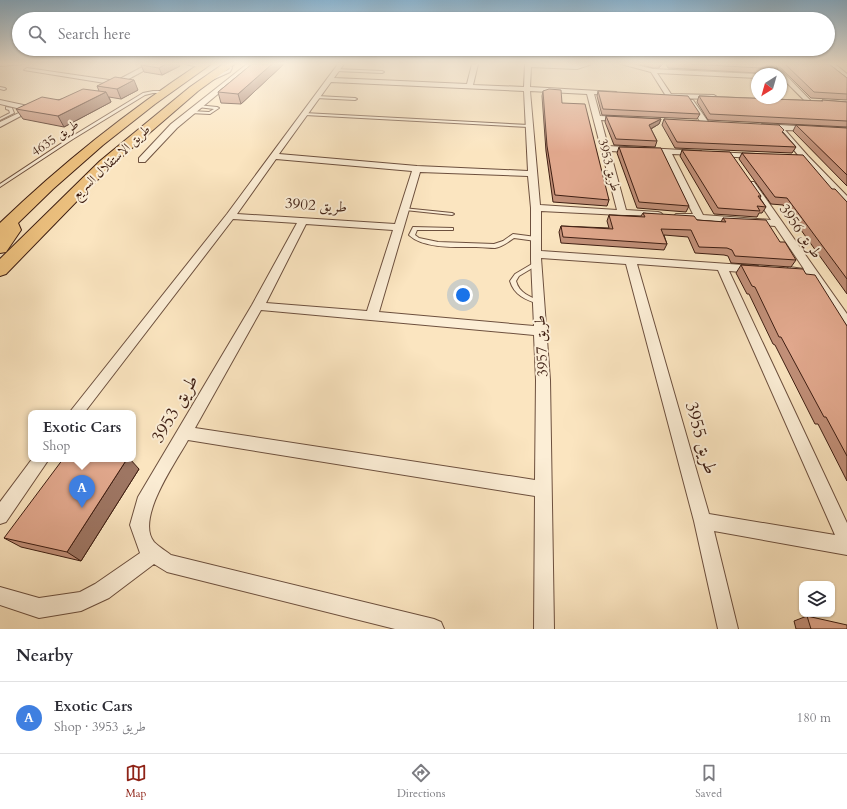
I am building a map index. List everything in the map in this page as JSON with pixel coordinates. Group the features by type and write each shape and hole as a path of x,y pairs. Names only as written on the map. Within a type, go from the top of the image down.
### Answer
{"main road":[{"name":"طريق الاستقلال السريع","path":"5,227 66,171 163,93"},
{"name":"طريق الاستقلال السريع","path":"0,270 105,164 191,93"},
{"path":"0,248 8,240 13,230 5,227"}],"street":[{"path":"142,160 174,126 214,93"},
{"path":"78,410 230,216 272,156 320,93"},
{"name":"طريق 3957","path":"527,93 532,174 536,208 536,259 543,380 544,629"},
{"name":"طريق 3953","path":"590,93 622,212"},
{"path":"611,93 621,94"},
{"path":"800,93 808,101"},
{"path":"660,95 718,97"},
{"path":"688,96 705,123"},
{"path":"793,100 816,101"},
{"path":"0,125 29,110 26,108 1,106"},
{"name":"طريق 3953","path":"596,118 627,119"},
{"path":"757,126 817,129"},
{"path":"779,127 805,158 847,201"},
{"path":"604,148 768,156"},
{"path":"666,151 700,218"},
{"name":"طريق 3956","path":"731,155 847,323"},
{"path":"272,156 417,168 532,174"},
{"path":"790,157 805,158"},
{"path":"372,315 417,168"},
{"path":"536,208 622,212 777,223"},
{"name":"طريق 3902","path":"230,216 399,227"},
{"name":"طريق 3953","path":"302,221 258,306 144,503 139,525 147,548 167,563 434,629"},
{"path":"536,259 630,260 722,268 812,273"},
{"name":"طريق 3955","path":"630,260 703,521 728,629"},
{"path":"722,268 847,542"},
{"path":"258,306 540,331"},
{"path":"184,433 544,489"},
{"path":"0,516 39,462"},
{"path":"703,521 847,546"},
{"path":"0,596 39,608 81,601 102,591 155,553"}],"lane":[{"name":"طريق 4635","path":"0,186 77,134 147,93"},
{"path":"317,97 355,99"},
{"path":"191,112 210,113 217,108 198,106"},
{"path":"0,119 12,113 10,107"},
{"path":"304,114 529,125"},
{"path":"404,209 452,214"},
{"path":"451,230 420,227 415,228 412,235 420,241 431,243 496,246 513,236 536,239"},
{"path":"536,259 517,275 513,281 516,288 522,295 538,302"}],"building":[{"path":"74,93 103,93 58,116 16,109 42,97 59,100"},
{"path":"543,93 561,93 562,103 585,104 609,200 555,195 547,146"},
{"path":"599,93 640,93 688,96 700,114 603,109"},
{"path":"699,96 751,98 751,104 787,104 787,100 847,102 847,121 710,114"},
{"path":"606,116 661,119 649,125 657,141 616,139"},
{"path":"664,119 779,125 784,130 782,132 796,147 677,142"},
{"path":"796,125 847,128 847,175"},
{"path":"619,147 661,148 689,206 639,202"},
{"path":"682,150 730,152 761,196 758,196 766,207 757,206 760,211 718,208"},
{"path":"742,153 803,155 832,189 835,189 847,202 847,279 787,198 775,197"},
{"path":"643,213 694,216 697,220 726,222 723,218 766,220 780,242 785,242 796,260 735,256 732,250 727,248 699,247 691,230 661,229 667,244 563,237 561,226 613,229 609,215 645,217"},
{"path":"741,265 803,269 806,274 815,275 847,326 847,456 781,337 779,337 755,287 752,286"},
{"path":"61,462 125,462 67,552 4,538"},
{"path":"807,617 847,625 847,629 811,629"}],"place":[{"name":"Exotic Cars","path":"82,508"}]}
